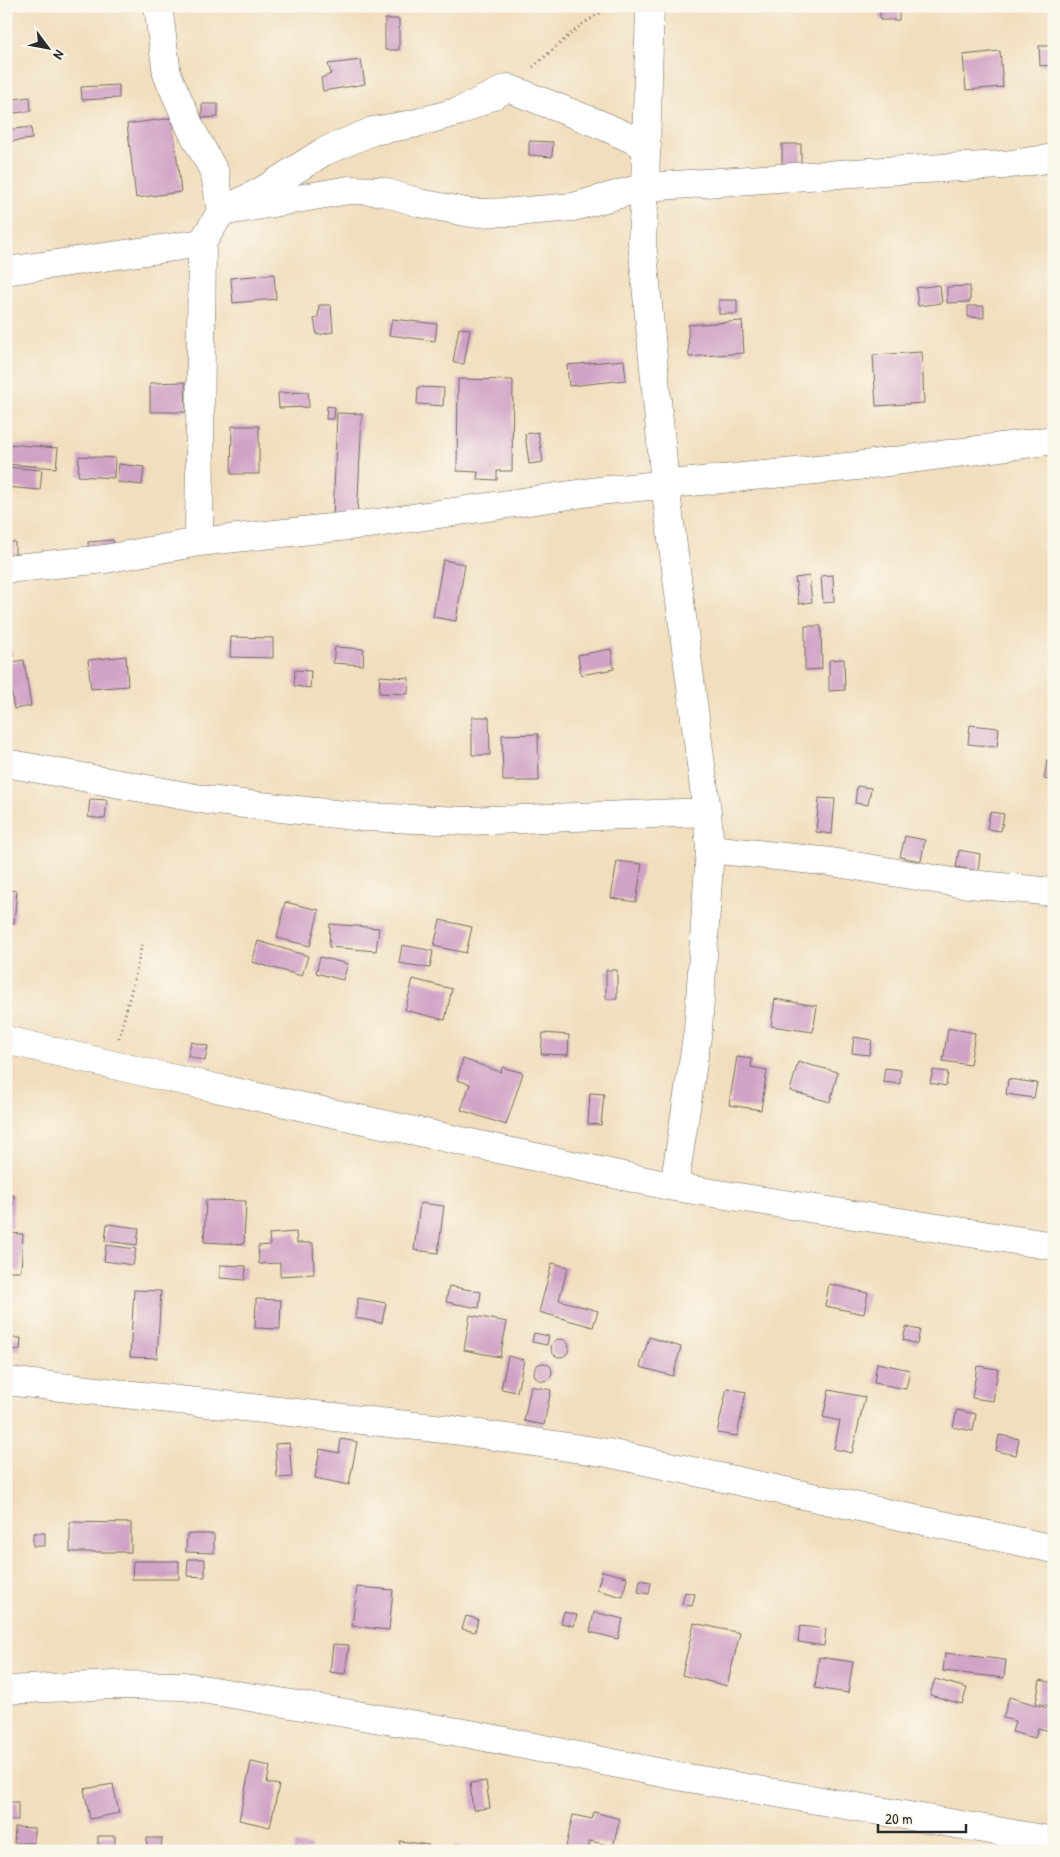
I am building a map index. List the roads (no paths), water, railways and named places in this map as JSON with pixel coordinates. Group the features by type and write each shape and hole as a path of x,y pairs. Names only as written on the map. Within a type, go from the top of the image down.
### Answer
{"street":[{"path":"158,6 167,74 192,131 215,173 221,212"},
{"path":"650,6 646,187 642,242 665,484 707,812 710,849 698,1030 674,1187"},
{"path":"198,542 202,243 221,212 262,191 324,152 373,131 413,124 460,111 508,88 604,126 647,146"},
{"path":"221,212 349,190 381,191 470,213 514,212 573,207 646,187 1004,165 1054,158"},
{"path":"6,271 202,243"},
{"path":"6,569 105,559 198,542 377,523 533,500 665,484 857,466 1054,440"},
{"path":"6,764 207,800 363,816 466,822 707,812"},
{"path":"710,849 831,862 959,882 1054,892"},
{"path":"6,1040 112,1065 674,1187 1054,1246"},
{"path":"6,1381 453,1430 608,1453 1054,1549"},
{"path":"6,1690 113,1685 184,1686 470,1734 677,1776 1054,1841"}]}
